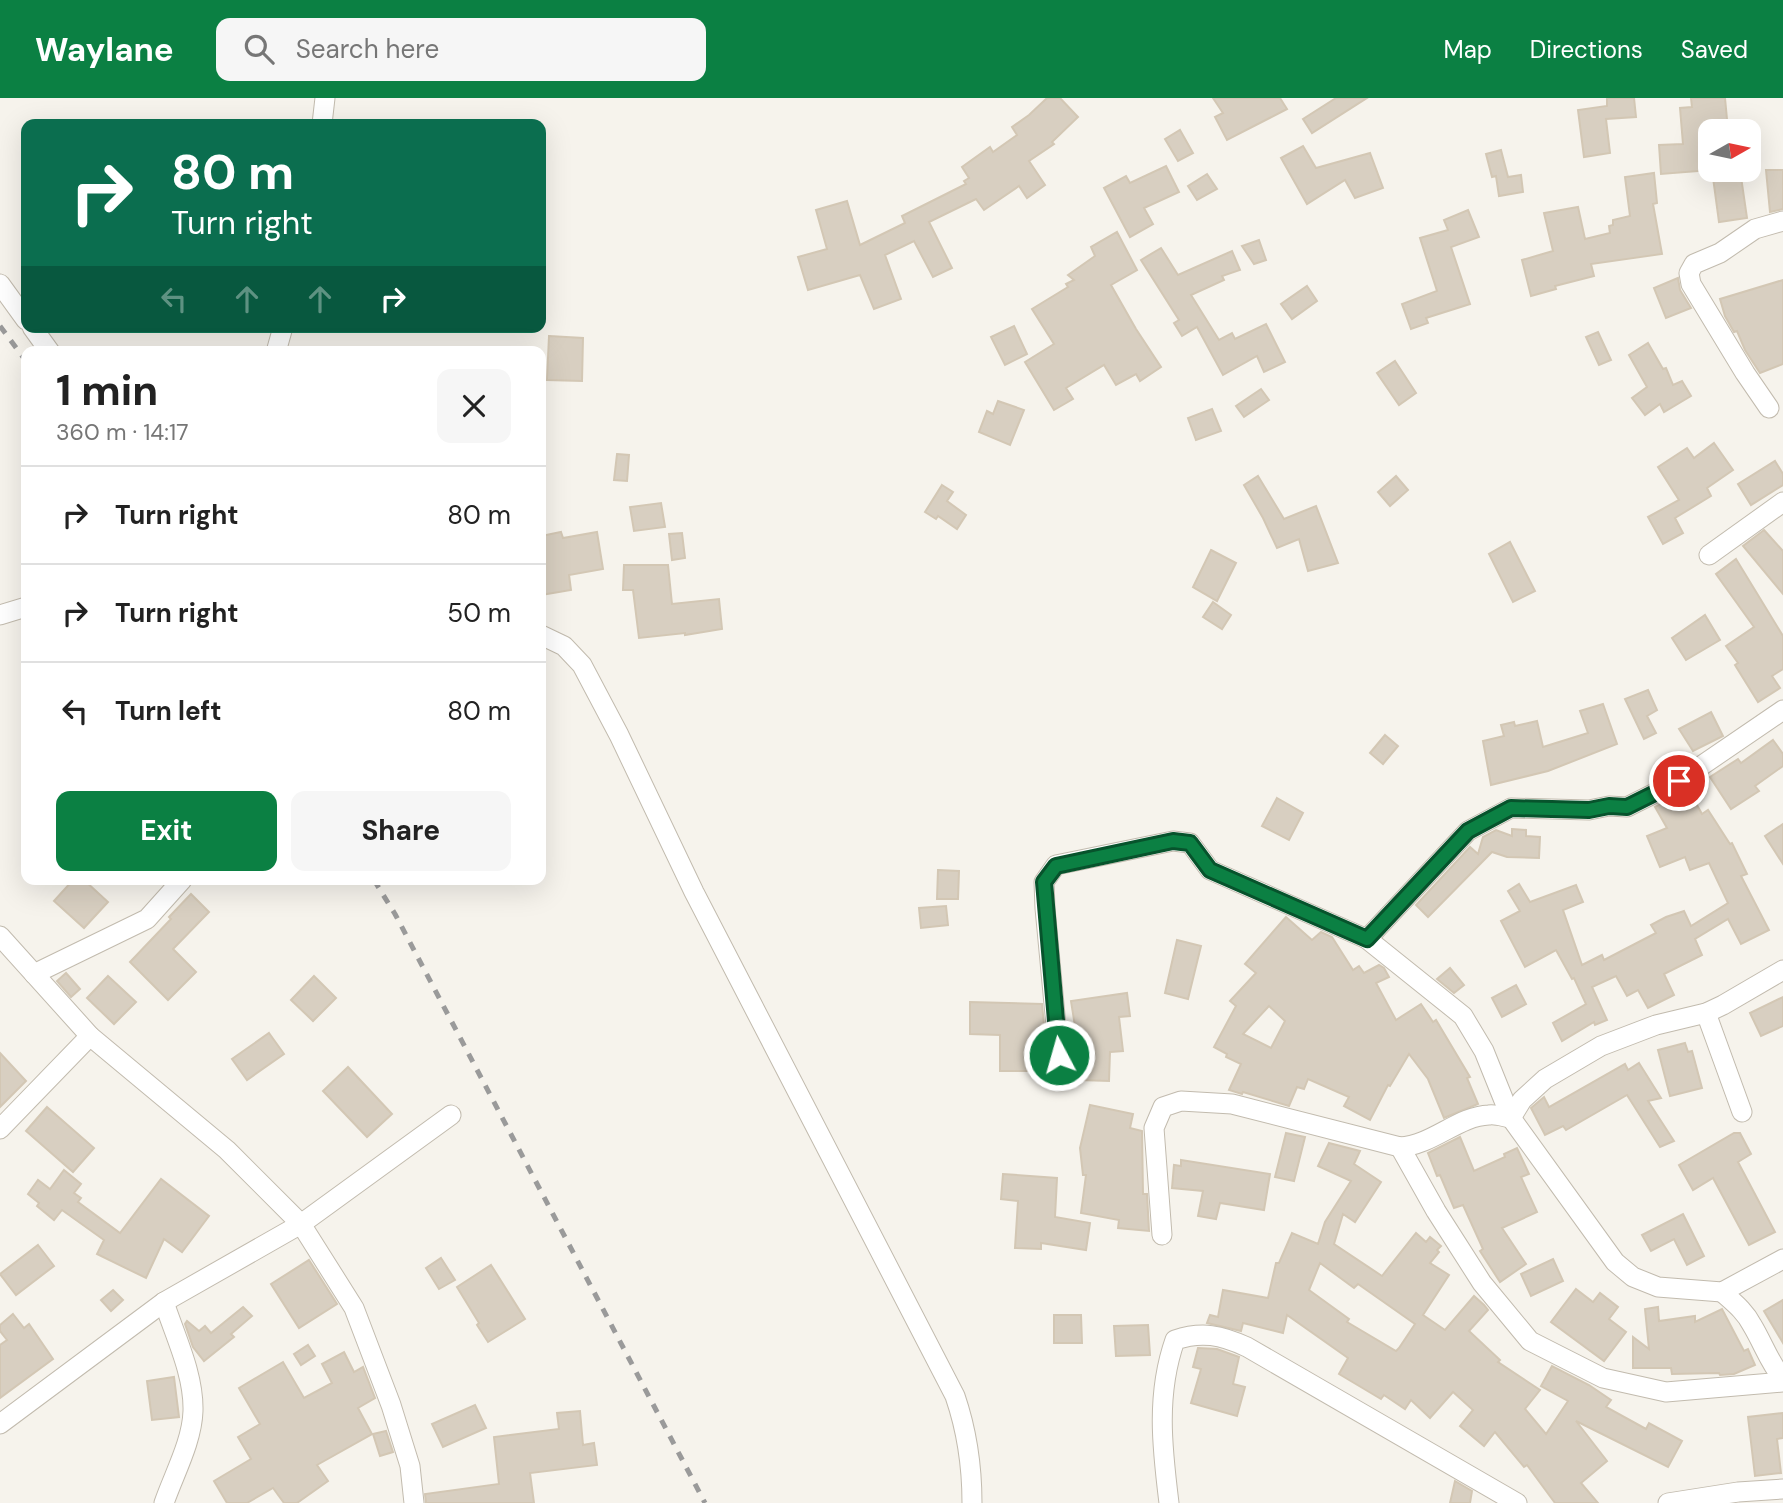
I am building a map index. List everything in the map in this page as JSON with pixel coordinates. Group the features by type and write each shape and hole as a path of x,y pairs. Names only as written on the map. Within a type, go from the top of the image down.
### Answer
{"street":[{"path":"323,119 325,98"},
{"path":"1769,408 1711,317 1692,284 1689,273 1694,264 1720,253 1755,229 1783,221"},
{"path":"0,284 21,313"},
{"path":"1709,555 1783,502"},
{"path":"0,615 21,609"},
{"path":"546,637 564,646 582,665 619,735 694,892 955,1396 965,1427 972,1503"},
{"path":"1367,939 1468,831 1511,808 1589,810 1609,806 1627,807 1679,781 1783,710"},
{"path":"1061,1079 1044,882 1056,866 1173,841 1190,843 1210,870 1367,939 1463,1016 1484,1051 1511,1118 1615,1262 1633,1277 1658,1287 1722,1292 1783,1259"},
{"path":"34,974 147,919 178,885"},
{"path":"0,936 90,1035 227,1150 301,1224 354,1308 391,1405 410,1466 414,1503"},
{"path":"1511,1118 1522,1100 1545,1079 1601,1046 1656,1025 1706,1013 1783,970"},
{"path":"1706,1013 1742,1112"},
{"path":"0,1129 90,1035"},
{"path":"1162,1235 1154,1128 1163,1107 1181,1101 1232,1104 1400,1147 1415,1146 1474,1118 1489,1115 1511,1118"},
{"path":"0,1424 164,1302 301,1224 451,1115"},
{"path":"1400,1147 1436,1211 1482,1283 1530,1340 1603,1378 1666,1392 1783,1380 1752,1323 1741,1308 1722,1292"},
{"path":"164,1302 192,1385 193,1413 188,1438 164,1503"},
{"path":"1168,1503 1161,1433 1167,1364 1175,1340 1208,1333 1247,1347 1517,1503"},
{"path":"1668,1503 1738,1492 1783,1489"}],"building":[{"path":"1047,98 1060,98 1078,117 1052,142 1054,144 1029,161 1045,185 1027,198 1019,186 984,210 976,199 929,222 952,268 933,277 914,241 885,255 901,299 874,309 860,275 808,290 798,257 827,249 816,210 847,201 860,245 905,223 902,216 966,184 964,181 969,178 962,167 990,147 993,152 1017,135 1012,127"},
{"path":"1213,98 1280,98 1287,109 1227,140 1215,117 1223,113"},
{"path":"1336,98 1367,98 1312,133 1303,119"},
{"path":"1607,98 1634,98 1636,117 1606,119 1610,153 1584,157 1578,110 1607,106"},
{"path":"1691,98 1725,98 1727,119 1698,119 1698,171 1661,174 1659,145 1683,144 1680,108 1692,107"},
{"path":"1180,130 1193,153 1178,161 1165,139"},
{"path":"1303,146 1316,168 1370,153 1383,188 1355,198 1345,180 1307,204 1281,158"},
{"path":"1501,150 1508,177 1521,175 1523,192 1499,196 1496,176 1492,177 1486,154"},
{"path":"1166,166 1179,192 1144,208 1153,224 1130,237 1104,188 1126,176 1130,183"},
{"path":"1766,170 1783,170 1783,209 1770,212"},
{"path":"1654,173 1657,203 1653,204 1662,254 1591,264 1594,276 1555,286 1556,289 1531,296 1522,260 1553,251 1544,213 1578,207 1585,239 1610,233 1609,226 1613,225 1613,220 1630,216 1625,177"},
{"path":"1207,174 1217,189 1197,200 1188,186"},
{"path":"1714,182 1742,182 1747,218 1719,222"},
{"path":"1468,210 1479,237 1451,247 1470,304 1426,318 1428,323 1411,329 1402,304 1437,291 1420,238 1448,230 1444,220"},
{"path":"1117,232 1137,270 1111,285 1161,367 1140,381 1136,374 1116,385 1104,365 1066,388 1073,399 1054,410 1025,362 1054,344 1032,309 1068,287 1066,284 1074,280 1068,275 1095,256 1091,247"},
{"path":"1259,240 1266,260 1254,264 1242,246"},
{"path":"1161,248 1178,275 1232,251 1240,270 1222,276 1224,280 1191,295 1219,340 1232,333 1235,339 1266,324 1285,362 1264,372 1257,356 1223,375 1197,327 1182,336 1174,323 1179,320 1141,260"},
{"path":"1678,278 1680,290 1691,308 1666,318 1654,288"},
{"path":"1783,280 1783,364 1760,373 1745,350 1737,331 1734,332 1725,316 1720,299"},
{"path":"1307,286 1317,301 1292,319 1281,304"},
{"path":"1014,326 1027,354 1005,365 991,337"},
{"path":"1598,332 1611,360 1599,365 1586,337"},
{"path":"549,336 583,338 582,381 547,380"},
{"path":"1648,343 1663,369 1666,368 1673,385 1682,381 1691,396 1664,412 1660,404 1645,415 1632,398 1647,387 1629,355"},
{"path":"1395,361 1416,393 1399,405 1377,373"},
{"path":"1261,389 1269,400 1244,417 1236,406"},
{"path":"998,401 1024,410 1010,445 979,432 987,411 993,414"},
{"path":"1212,409 1221,431 1196,440 1188,418"},
{"path":"1714,443 1733,470 1707,488 1711,496 1675,518 1683,533 1663,544 1648,517 1679,500 1658,467 1687,448 1694,458"},
{"path":"617,454 629,455 627,481 614,480"},
{"path":"1775,461 1783,474 1783,485 1751,505 1738,484"},
{"path":"1258,476 1284,519 1316,506 1338,563 1308,571 1299,539 1277,548 1244,485"},
{"path":"1396,476 1408,490 1390,506 1378,492"},
{"path":"942,485 953,492 947,501 966,515 957,529 938,516 936,519 925,512"},
{"path":"661,503 665,527 634,531 630,507"},
{"path":"1764,530 1783,551 1783,594 1743,546"},
{"path":"561,532 563,538 597,532 603,569 569,575 571,590 546,594 546,535"},
{"path":"682,533 685,558 672,560 669,534"},
{"path":"1510,542 1535,591 1513,602 1489,554"},
{"path":"1211,550 1236,563 1217,601 1193,587"},
{"path":"1736,559 1783,636 1783,669 1772,676 1780,688 1758,702 1726,646 1754,627 1716,574"},
{"path":"624,565 668,565 672,604 719,599 722,629 639,638 633,590 623,590"},
{"path":"1213,602 1231,615 1222,629 1203,617"},
{"path":"1705,615 1720,640 1686,660 1672,638"},
{"path":"1648,690 1657,710 1647,716 1656,733 1644,739 1625,699"},
{"path":"1603,704 1617,744 1548,771 1491,785 1483,741 1504,736 1501,725 1514,722 1515,726 1537,721 1543,747 1588,733 1580,711"},
{"path":"1711,712 1723,736 1693,751 1679,729"},
{"path":"1385,735 1398,746 1383,764 1370,753"},
{"path":"1773,740 1783,754 1783,766 1755,786 1759,791 1731,809 1710,777 1738,759 1741,763"},
{"path":"1688,789 1702,814 1708,810 1730,844 1732,843 1747,874 1741,876 1769,930 1741,944 1728,919 1695,939 1702,955 1664,974 1674,995 1648,1008 1638,990 1627,996 1616,976 1592,987 1607,1020 1595,1025 1594,1022 1562,1041 1553,1023 1586,1004 1574,978 1572,979 1556,950 1525,967 1501,921 1520,911 1508,891 1519,884 1530,902 1576,885 1583,902 1563,910 1582,965 1602,955 1604,960 1656,933 1651,925 1666,917 1684,911 1691,926 1728,903 1709,863 1690,870 1685,857 1660,867 1647,836 1667,828 1655,807"},
{"path":"1277,798 1303,813 1289,840 1262,826"},
{"path":"1783,824 1783,864 1765,836"},
{"path":"1512,829 1526,830 1526,836 1540,837 1539,858 1507,857 1492,852 1428,917 1416,905 1470,847 1478,854 1483,837 1496,830 1512,836"},
{"path":"938,870 959,871 958,899 937,899"},
{"path":"68,885 89,885 108,902 84,928 54,901"},
{"path":"191,894 209,912 173,949 196,972 168,1000 130,962"},
{"path":"946,906 948,925 921,928 919,908"},
{"path":"1286,917 1312,940 1321,932 1332,937 1353,970 1359,966 1364,973 1379,965 1384,968 1389,977 1376,983 1396,1020 1421,1004 1433,1022 1436,1020 1470,1077 1467,1078 1478,1104 1444,1118 1428,1079 1409,1054 1390,1086 1388,1085 1370,1120 1344,1106 1349,1097 1308,1079 1304,1089 1297,1087 1289,1106 1229,1090 1241,1064 1214,1047 1236,1006 1230,1001 1256,973 1245,964","holes":["1269,1006 1285,1021 1271,1048 1243,1034"]},
{"path":"1177,940 1201,946 1188,999 1165,993"},
{"path":"1450,968 1464,985 1454,993 1437,979"},
{"path":"66,973 80,989 71,997 57,981"},
{"path":"108,976 136,1002 114,1024 87,998"},
{"path":"314,976 336,998 313,1021 291,1000"},
{"path":"1516,985 1526,1004 1502,1017 1492,998"},
{"path":"1127,993 1130,1016 1119,1017 1123,1051 1110,1052 1109,1081 1080,1080 1081,1064 1071,1001"},
{"path":"1783,997 1783,1026 1761,1036 1750,1013"},
{"path":"970,1002 1042,1004 1045,1036 1042,1036 1042,1071 1000,1071 1000,1035 970,1034"},
{"path":"269,1033 284,1054 247,1080 232,1059"},
{"path":"1685,1043 1688,1052 1692,1051 1702,1088 1670,1096 1658,1050"},
{"path":"0,1053 26,1081 0,1107"},
{"path":"1639,1063 1661,1098 1648,1101 1674,1141 1660,1147 1627,1095 1566,1130 1563,1126 1545,1135 1531,1108 1544,1097 1549,1107 1625,1064 1628,1070"},
{"path":"348,1067 392,1114 367,1137 323,1091"},
{"path":"1090,1105 1133,1114 1130,1128 1142,1131 1143,1194 1147,1194 1149,1231 1118,1228 1119,1220 1081,1213 1086,1175 1083,1175 1080,1148"},
{"path":"47,1107 94,1148 73,1172 26,1131"},
{"path":"1286,1133 1305,1137 1294,1181 1275,1177"},
{"path":"1734,1133 1740,1133 1751,1154 1738,1162 1775,1232 1749,1245 1713,1178 1693,1190 1679,1165"},
{"path":"1460,1137 1474,1171 1505,1157 1504,1154 1517,1148 1529,1174 1521,1177 1537,1212 1502,1228 1526,1264 1500,1282 1480,1251 1483,1249 1463,1205 1454,1208 1428,1153"},
{"path":"1329,1143 1360,1151 1354,1164 1381,1182 1355,1222 1343,1214 1334,1244 1382,1276 1416,1233 1426,1242 1430,1237 1441,1246 1430,1263 1449,1275 1423,1315 1445,1330 1474,1296 1484,1305 1488,1310 1469,1331 1500,1360 1498,1362 1540,1390 1525,1409 1546,1434 1568,1401 1541,1386 1552,1366 1611,1400 1606,1407 1646,1429 1649,1423 1682,1441 1668,1467 1576,1421 1607,1461 1581,1483 1598,1503 1555,1503 1527,1465 1524,1467 1495,1432 1484,1446 1460,1426 1473,1410 1453,1392 1430,1418 1411,1400 1405,1409 1384,1395 1381,1399 1339,1374 1348,1358 1287,1315 1283,1333 1243,1323 1241,1331 1207,1323 1210,1315 1218,1317 1223,1290 1268,1298 1276,1263 1279,1263 1292,1233 1318,1244 1325,1222 1351,1181 1318,1166","holes":["1320,1263 1354,1288 1358,1284 1415,1324 1396,1351 1347,1322 1349,1319 1309,1290"]},
{"path":"1181,1160 1270,1174 1264,1210 1220,1203 1216,1219 1198,1216 1203,1191 1172,1188 1174,1165 1181,1166"},
{"path":"64,1170 81,1184 74,1193 81,1198 78,1202 120,1233 161,1179 209,1216 182,1252 164,1239 146,1278 97,1254 104,1240 62,1210 54,1220 37,1206 39,1203 28,1194 38,1180 50,1189"},
{"path":"1003,1174 1057,1178 1055,1217 1090,1223 1086,1250 1041,1243 1041,1249 1015,1248 1018,1201 1001,1199"},
{"path":"1683,1214 1704,1256 1687,1265 1674,1239 1651,1251 1642,1235"},
{"path":"38,1245 54,1266 16,1295 0,1274"},
{"path":"441,1258 455,1280 439,1289 426,1268"},
{"path":"1553,1259 1563,1281 1531,1296 1521,1274"},
{"path":"309,1260 337,1304 299,1328 271,1284"},
{"path":"491,1265 525,1319 488,1342 457,1287"},
{"path":"1576,1289 1593,1302 1600,1293 1618,1307 1609,1319 1626,1332 1604,1361 1551,1322"},
{"path":"113,1290 123,1300 111,1311 101,1300"},
{"path":"1783,1300 1783,1343 1764,1311"},
{"path":"243,1307 252,1316 231,1334 234,1337 204,1361 193,1347 185,1324 187,1321 199,1331 205,1326 211,1333"},
{"path":"1658,1307 1659,1321 1695,1316 1695,1322 1722,1309 1744,1351 1748,1349 1755,1365 1734,1374 1720,1375 1672,1374 1671,1368 1633,1368 1633,1337 1649,1349 1645,1309"},
{"path":"13,1314 24,1328 29,1324 53,1359 0,1398 0,1345 7,1340 0,1331 0,1325"},
{"path":"1054,1315 1081,1315 1082,1343 1054,1343"},
{"path":"1148,1325 1150,1355 1116,1356 1114,1326"},
{"path":"308,1345 315,1356 301,1365 294,1354"},
{"path":"1198,1348 1217,1349 1239,1357 1233,1384 1245,1387 1237,1416 1191,1403 1201,1369 1193,1367"},
{"path":"344,1352 354,1372 363,1367 375,1398 358,1408 372,1434 317,1465 328,1481 297,1503 284,1503 273,1488 247,1503 227,1503 214,1481 251,1459 238,1437 260,1424 239,1388 283,1362 304,1398 332,1383 322,1364"},
{"path":"174,1377 179,1417 152,1420 147,1381"},
{"path":"475,1405 486,1428 443,1447 432,1424"},
{"path":"580,1411 583,1445 594,1443 597,1465 530,1473 534,1503 426,1503 425,1494 499,1484 494,1437 559,1429 557,1413"},
{"path":"1783,1413 1783,1438 1777,1439 1781,1473 1755,1476 1748,1417"},
{"path":"386,1431 393,1452 380,1456 373,1434"},
{"path":"1455,1481 1472,1491 1470,1503 1450,1503"}],"railway":[{"path":"0,326 21,354"},
{"path":"377,885 395,914 705,1503"}],"route":[{"path":"1059,1055 1044,882 1056,866 1173,841 1190,843 1210,870 1367,939 1468,831 1511,808 1589,810 1609,806 1627,807 1679,781"}]}
